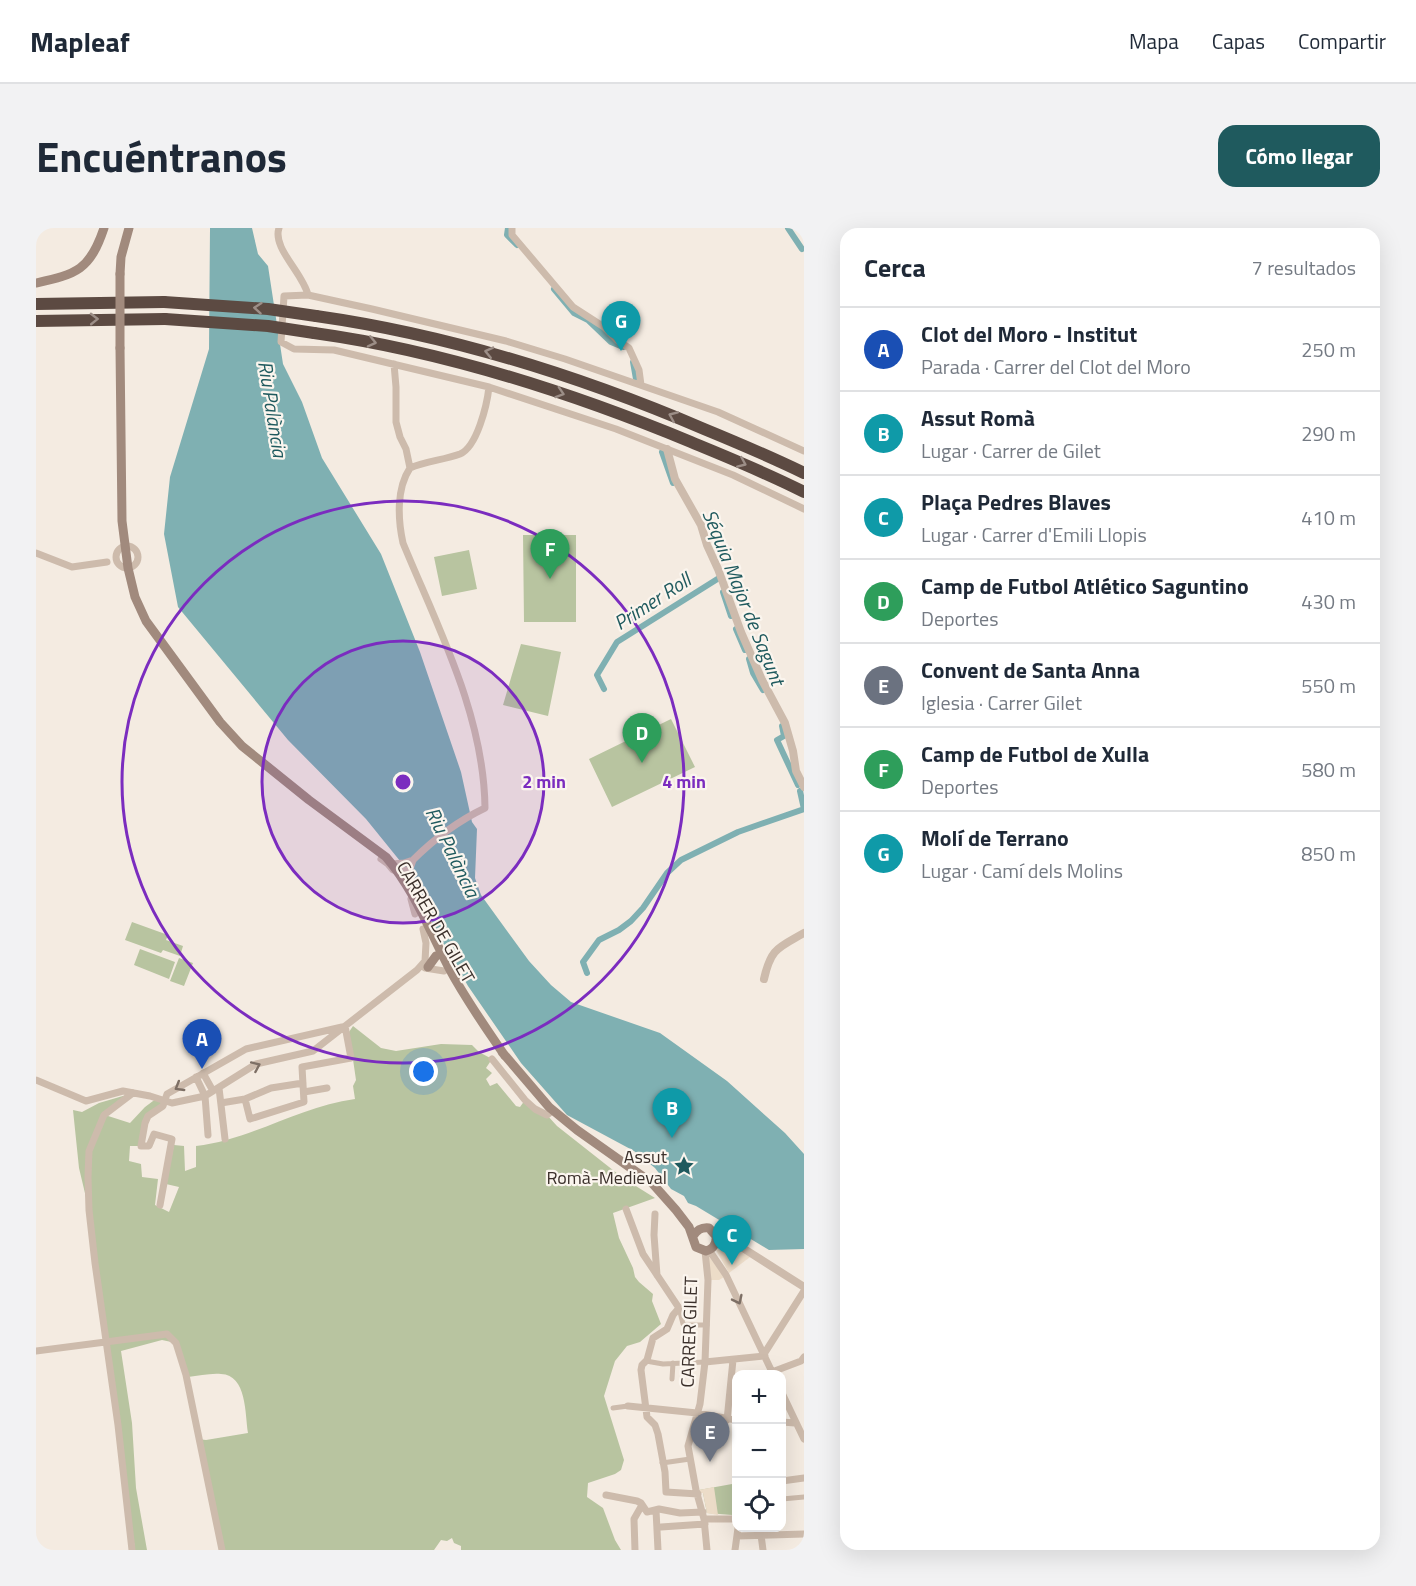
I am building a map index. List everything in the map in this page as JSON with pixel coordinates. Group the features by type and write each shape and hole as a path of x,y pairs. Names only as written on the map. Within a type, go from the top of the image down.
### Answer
{"highway":[{"path":"36,304 164,302 268,309 365,323 500,354 638,401 804,473"},
{"path":"36,321 165,319 268,326 361,339 489,370 626,415 771,475 804,492"}],"main road":[{"path":"36,283 66,276 86,265 98,245 104,228"},
{"path":"129,228 121,257 120,274 122,521 118,553 128,568 135,597 146,621 219,722 242,746 363,841"},
{"name":"CARRER DE GILET","path":"363,841 381,859 400,885 448,971 505,1056 553,1110 577,1130 652,1183 676,1210 693,1236"},
{"name":"CARRER DE GILET","path":"363,841 401,867 405,883 421,921"},
{"path":"421,921 436,950 436,956 427,964"},
{"path":"436,956 448,971"},
{"name":"CARRER DE GILET","path":"676,1210 701,1228"},
{"path":"701,1228 709,1228 714,1233 716,1240 709,1249 696,1247 693,1236 701,1228"}],"street":[{"path":"279,228 277,234 281,249 306,283 308,295"},
{"path":"512,228 512,235 573,308 604,327 629,348 639,370 641,385"},
{"path":"804,451 718,411 506,341 308,295 284,296 281,342 294,349 334,350 489,387 616,429 733,475 804,509"},
{"path":"394,364 396,422 410,468"},
{"path":"381,859 393,870 401,867 413,860 430,843 485,808 482,763 476,733 465,699 403,543 399,524 401,493 406,474 410,468 461,454 467,450 487,405 489,387"},
{"path":"667,449 675,479 701,525 741,632 762,680 785,723 796,771 804,787"},
{"path":"36,553 72,567 107,562 118,553 122,567 128,568"},
{"path":"401,867 399,877 421,921 427,964"},
{"path":"764,979 775,949 804,933"},
{"path":"36,1080 86,1101 123,1091 172,1103 205,1096 256,1064 313,1051 427,964 448,971"},
{"path":"160,1206 172,1139 154,1134 149,1146 141,1146 148,1116 163,1106 167,1094 246,1049 345,1026"},
{"path":"245,1099 250,1119 304,1102 302,1067 351,1058 345,1026"},
{"path":"309,1035 313,1051"},
{"path":"492,1059 535,1110 547,1115 553,1110"},
{"path":"200,1075 216,1089 221,1103 225,1139"},
{"path":"200,1075 205,1096 208,1135"},
{"path":"221,1103 245,1099 271,1088 303,1083"},
{"path":"304,1092 327,1088"},
{"path":"132,1550 89,1210 89,1151 104,1115 133,1093"},
{"path":"626,1209 643,1254 679,1308 683,1324 686,1326 707,1325"},
{"path":"655,1214 657,1275"},
{"path":"646,1361 705,1362 764,1355 804,1289 738,1245 714,1233"},
{"path":"738,1245 709,1249 726,1275 771,1370"},
{"name":"CARRER GILET","path":"709,1249 705,1362 700,1404 688,1446 709,1549"},
{"path":"679,1308 667,1329 653,1338 642,1370 647,1417 655,1425 665,1473 666,1492 698,1494"},
{"path":"36,1351 167,1334 176,1343 186,1374 222,1550"},
{"path":"779,1370 801,1361 804,1357"},
{"path":"727,1420 733,1360"},
{"path":"672,1378 673,1363"},
{"path":"786,1402 804,1439"},
{"path":"613,1408 628,1406 697,1413 732,1420"},
{"path":"786,1422 795,1423"},
{"path":"662,1463 690,1459"},
{"path":"786,1480 804,1478"},
{"path":"606,1495 642,1504 647,1512 656,1510 704,1518 732,1519"},
{"path":"786,1499 804,1497"},
{"path":"635,1550 634,1519 642,1504"},
{"path":"656,1510 658,1550"},
{"path":"662,1527 704,1518"},
{"path":"735,1550 737,1532"},
{"path":"737,1536 804,1534"},
{"path":"761,1535 763,1550"},
{"path":"698,1550 709,1549"}],"green space":[{"path":"523,535 576,535 576,622 524,622"},
{"path":"469,550 477,589 442,596 434,557"},
{"path":"521,644 561,652 548,716 503,705"},
{"path":"671,719 695,767 612,807 589,759"},
{"path":"132,922 168,935 166,940 183,946 180,956 163,950 161,953 125,940"},
{"path":"140,949 175,962 169,979 134,965"},
{"path":"179,958 193,963 184,986 170,981"},
{"path":"353,1026 381,1048 396,1051 441,1044 472,1045 492,1059 486,1068 492,1073 486,1079 490,1086 497,1083 516,1106 520,1107 525,1100 547,1115 557,1126 623,1178 655,1198 613,1213 619,1238 635,1277 653,1294 652,1301 661,1324 640,1342 627,1346 615,1361 604,1396 624,1460 621,1470 615,1474 588,1483 587,1497 603,1508 621,1550 461,1550 461,1546 454,1543 452,1538 447,1541 441,1540 434,1550 222,1550 198,1439 206,1440 248,1433 243,1397 236,1381 230,1376 209,1374 188,1377 176,1343 162,1340 121,1351 132,1423 136,1488 147,1550 135,1550 89,1210 79,1168 73,1110 82,1112 99,1103 133,1093 105,1115 130,1123 157,1098 165,1100 148,1116 141,1146 130,1146 129,1161 141,1164 142,1177 158,1179 155,1205 169,1212 179,1187 166,1184 174,1145 184,1146 185,1171 196,1167 196,1146 216,1143 315,1108 355,1099 353,1086 356,1080 349,1032"},
{"path":"732,1484 732,1515 707,1513 703,1493 699,1490"}],"shaded area":[{"path":"724,1246 732,1247 750,1257 729,1273 716,1250"},
{"path":"708,1255 724,1277 719,1280 711,1280"},
{"path":"714,1487 718,1515 707,1513 703,1493 699,1490"}],"water":[{"name":"Riu Palància","path":"210,228 252,228 258,254 268,266 283,364 302,402 322,458 381,554 420,652 461,772 472,822 477,829 475,878 481,895 529,961 551,985 571,1002 660,1033 727,1081 785,1133 804,1154 804,1249 769,1250 688,1203 684,1196 671,1189 655,1168 634,1151 567,1115 521,1063 468,986 434,927 413,877 366,819 288,740 178,607 164,534 170,477 209,349"}],"waterway":[{"name":"Séquia Major de Sagunt","path":"508,228 507,235 517,245"},
{"path":"788,228 802,249"},
{"name":"Séquia Major de Sagunt","path":"554,289 574,313 588,320 611,342 623,347"},
{"name":"Séquia Major de Sagunt","path":"633,362 636,379"},
{"name":"Séquia Major de Sagunt","path":"662,452 673,483"},
{"name":"Primer Roll","path":"604,689 597,675 617,642 719,578"},
{"name":"Séquia Major de Sagunt","path":"723,592 731,616"},
{"name":"Séquia Major de Sagunt","path":"736,629 745,650"},
{"name":"Séquia Major de Sagunt","path":"749,659 753,673 763,690"},
{"name":"Séquia Major de Sagunt","path":"782,726 784,736 777,740 798,785"},
{"path":"587,973 583,962 599,940 631,921 667,873 681,860 738,832 804,809 800,791"}],"place":[{"name":"Molí de Terrano","path":"621,351"},
{"name":"Camp de Futbol de Xulla","path":"550,579"},
{"name":"Camp de Futbol Atlético Saguntino","path":"642,763"},
{"name":"Clot del Moro - Institut","path":"202,1069"},
{"name":"Assut Romà","path":"672,1138"},
{"name":"Assut Romà-Medieval","path":"684,1166"},
{"name":"Plaça Pedres Blaves","path":"732,1265"},
{"name":"Convent de Santa Anna","path":"710,1462"}]}
